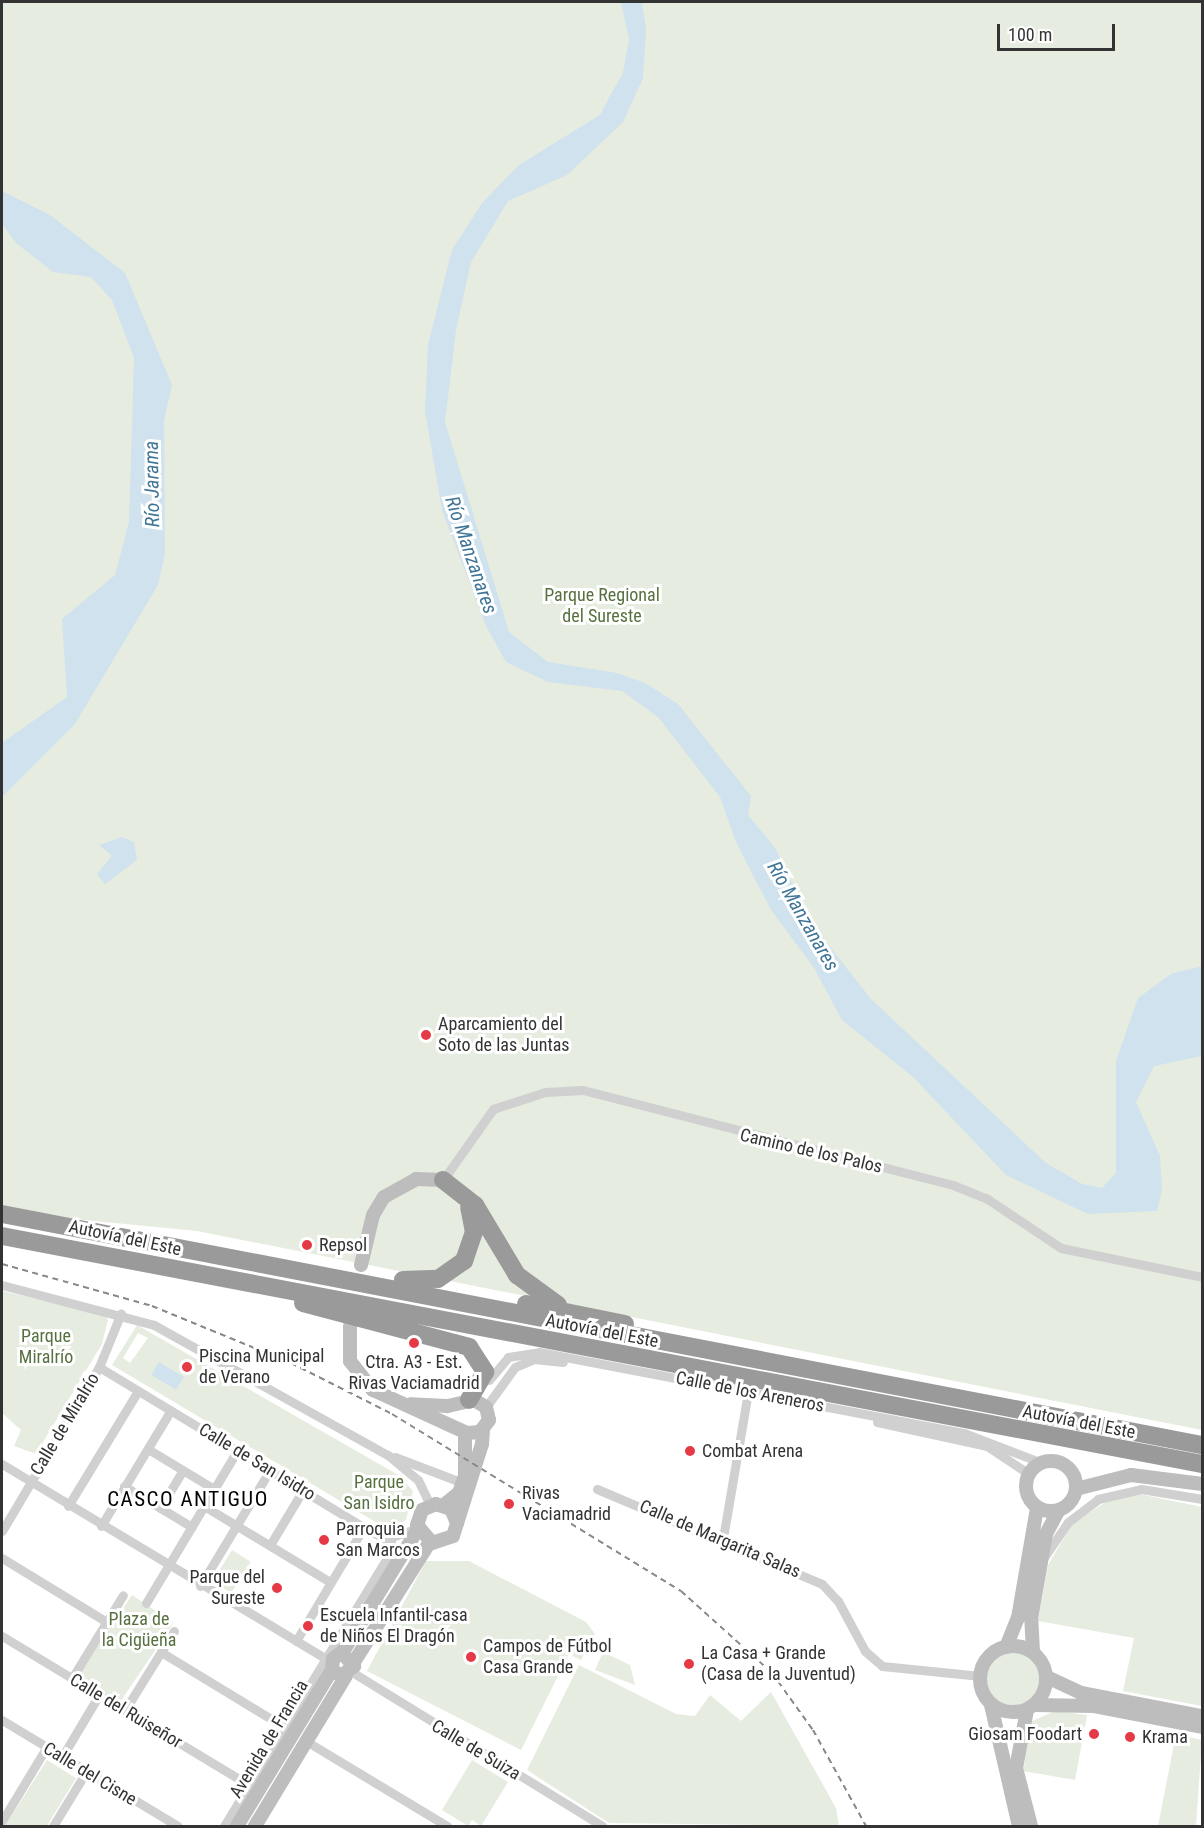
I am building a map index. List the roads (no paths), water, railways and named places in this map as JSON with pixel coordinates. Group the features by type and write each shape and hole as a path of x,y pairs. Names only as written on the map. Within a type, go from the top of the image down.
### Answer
{"highway":[{"path":"403,1280 446,1275 472,1246 472,1213 442,1180"},
{"path":"442,1180 475,1205 517,1275 542,1298 574,1312"},
{"name":"Autovía del Este","path":"2,1214 1203,1445"},
{"path":"82,1228 403,1280 574,1312 728,1347 745,1357"},
{"name":"Autovía del Este","path":"2,1236 1203,1464"},
{"path":"236,1281 367,1323 459,1342 476,1353 485,1372 473,1403"}],"street":[{"name":"Camino de los Palos","path":"442,1180 493,1109 545,1092 583,1090 953,1185 992,1202 1060,1248 1203,1277"},
{"path":"361,1265 373,1215 384,1197 416,1179 442,1180"},
{"path":"2,1285 121,1313 154,1325 388,1455 463,1483"},
{"name":"Calle de Miralrío","path":"2,1531 99,1367 121,1313"},
{"path":"350,1326 348,1353 361,1379 462,1430 483,1430"},
{"name":"Calle de los Areneros","path":"473,1403 503,1361 523,1350 964,1432 1042,1463"},
{"name":"Calle de los Areneros","path":"473,1403 511,1371 543,1359 962,1439 987,1446 1029,1474"},
{"name":"Calle de San Isidro","path":"99,1367 364,1527 391,1538"},
{"path":"68,1506 138,1391"},
{"path":"723,1538 747,1397"},
{"path":"463,1483 462,1430 473,1403"},
{"path":"411,1404 473,1403 489,1420 483,1430 457,1523 450,1539 430,1542 418,1529 420,1513 437,1505 463,1483"},
{"path":"101,1526 171,1410"},
{"path":"148,1449 214,1489"},
{"path":"146,1603 237,1451"},
{"path":"388,1455 421,1483 437,1505 457,1523"},
{"path":"1006,1647 1018,1618 1037,1508 1026,1489 1029,1474 1042,1463 1066,1467 1076,1490"},
{"path":"2,1464 200,1586 351,1670"},
{"path":"160,1508 183,1470"},
{"path":"200,1586 270,1470"},
{"path":"1203,1484 1131,1475 1076,1490 1058,1511 1047,1531 1031,1623 1033,1652 1047,1677 1081,1693 1203,1716"},
{"path":"124,1486 192,1527"},
{"name":"Calle de Margarita Salas","path":"597,1489 723,1538 822,1584 838,1601 865,1651 882,1666 980,1676"},
{"path":"1043,1560 1068,1522 1098,1499 1141,1489 1203,1499"},
{"path":"270,1545 303,1490"},
{"path":"204,1506 330,1582"},
{"path":"1037,1508 1058,1511"},
{"path":"296,1641 364,1527"},
{"path":"224,1827 286,1728 333,1662 391,1551 391,1538 418,1529"},
{"name":"Avenida de Francia","path":"237,1827 333,1662 418,1529"},
{"name":"Avenida de Francia","path":"255,1827 430,1542"},
{"path":"2,1558 107,1622"},
{"path":"72,1678 123,1595"},
{"path":"125,1710 174,1630"},
{"name":"Calle del Ruiseñor","path":"2,1636 250,1786"},
{"path":"1019,1827 991,1705 980,1676 991,1654 1006,1647 1033,1652"},
{"path":"161,1652 286,1728"},
{"name":"Avenida de Francia","path":"333,1662 351,1670"},
{"name":"Calle de Suiza","path":"351,1670 602,1827"},
{"path":"1031,1827 1016,1768 1031,1707 1047,1677"},
{"path":"62,1757 99,1695"},
{"path":"991,1705 1002,1711 1031,1707 1093,1706 1203,1727"},
{"name":"Calle del Cisne","path":"2,1720 178,1827"},
{"path":"306,1741 442,1826"},
{"path":"2,1821 46,1748"},
{"path":"53,1827 86,1772"}],"water":[{"name":"Río Manzanares","path":"621,2 642,2 646,30 643,78 623,122 567,175 508,201 471,262 456,330 445,422 509,632 548,662 617,673 645,683 678,704 751,796 748,815 775,848 812,924 871,999 1046,1163 1082,1184 1102,1188 1116,1173 1116,1061 1138,998 1171,974 1202,966 1202,1056 1154,1066 1136,1102 1160,1156 1162,1190 1157,1211 1088,1214 1006,1175 913,1077 842,1020 814,968 771,910 736,842 720,797 658,717 622,691 548,682 506,662 486,626 442,510 425,411 428,345 452,250 482,203 519,165 600,115 623,73 629,39"},
{"name":"Río Jarama","path":"2,191 50,215 125,273 172,385 164,420 165,554 158,585 75,724 2,797 2,743 67,697 62,619 115,575 129,522 134,358 112,300 91,277 53,272 16,243 2,224"},
{"path":"122,837 134,842 137,860 105,884 97,874 112,856 99,845"},
{"path":"159,1362 184,1377 176,1390 151,1375"}],"railway":[{"path":"2,1264 152,1306 291,1363 392,1414 681,1591 772,1673 813,1730 866,1826"}],"place":[{"name":"Aparcamiento del Soto de las Juntas","path":"426,1035"},
{"name":"Repsol","path":"307,1245"},
{"name":"Ctra. A3 - Est. Rivas Vaciamadrid","path":"414,1343"},
{"name":"Piscina Municipal de Verano","path":"187,1367"},
{"name":"Combat Arena","path":"690,1451"},
{"name":"Rivas Vaciamadrid","path":"509,1504"},
{"name":"Parroquia San Marcos","path":"324,1540"},
{"name":"Parque del Sureste","path":"277,1588"},
{"name":"Escuela Infantil-casa de Niños El Dragón","path":"308,1626"},
{"name":"Campos de Fútbol Casa Grande","path":"471,1657"},
{"name":"La Casa + Grande (Casa de la Juventud)","path":"689,1664"},
{"name":"Giosam Foodart","path":"1094,1734"},
{"name":"Krama","path":"1130,1737"}],"district":[{"name":"CASCO ANTIGUO","path":"188,1499"}],"park label":[{"name":"Parque Regional del Sureste","path":"602,606"},
{"name":"Parque Miralrío","path":"46,1347"},
{"name":"Parque San Isidro","path":"379,1493"},
{"name":"Plaza de la Cigüeña","path":"139,1630"}]}
